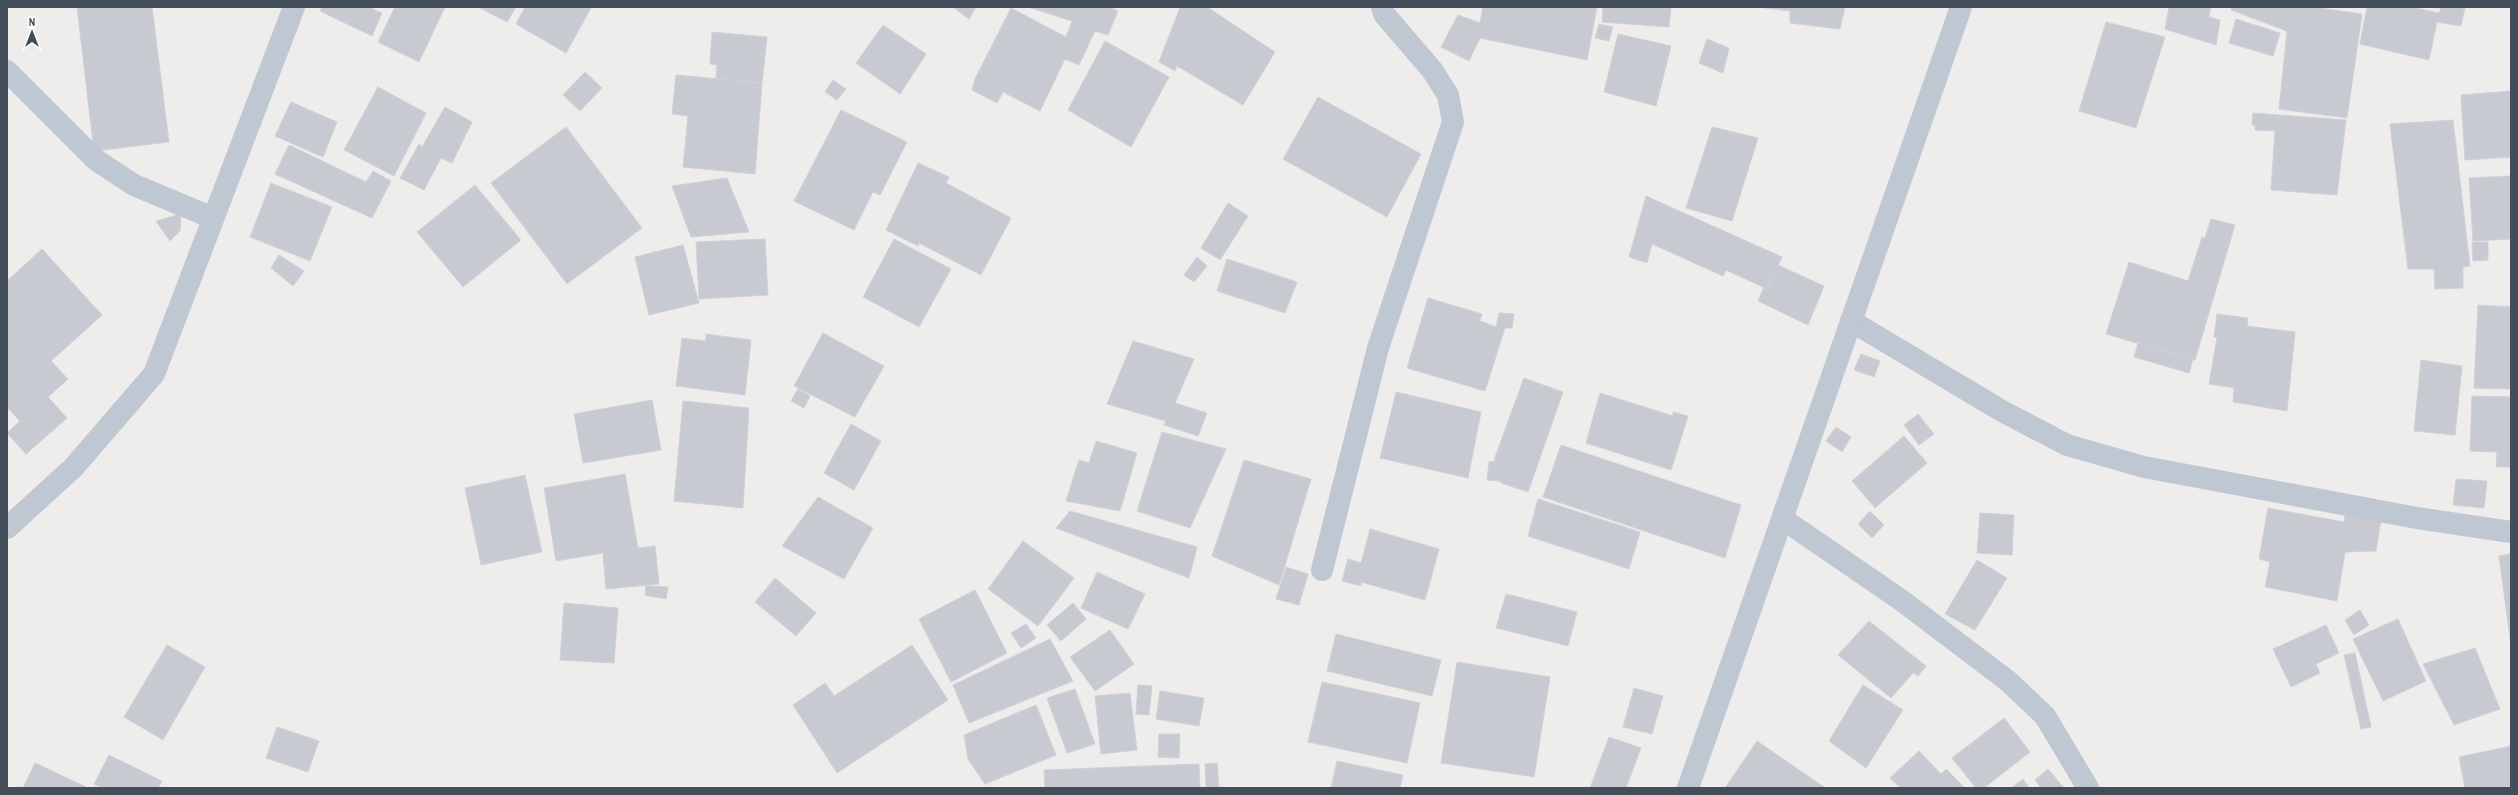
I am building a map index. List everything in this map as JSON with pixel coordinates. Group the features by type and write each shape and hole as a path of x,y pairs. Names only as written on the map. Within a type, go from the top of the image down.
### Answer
{"street":[{"path":"7,528 73,468 154,374 294,7"},
{"path":"1322,570 1378,348 1453,122 1448,95 1432,70 1384,14 1382,7"},
{"path":"1688,788 1961,7"},
{"path":"7,71 96,160 134,185 214,218"},
{"path":"1852,321 2002,411 2067,445 2144,467 2417,518 2511,532"},
{"path":"1783,519 1901,600 2008,681 2045,716 2088,788"}],"building":[{"path":"77,7 152,7 169,142 94,151"},
{"path":"322,7 368,7 382,13 372,36 320,11"},
{"path":"395,7 445,7 419,62 378,42"},
{"path":"478,7 516,7 507,22"},
{"path":"525,7 591,8 566,53 516,24"},
{"path":"953,7 976,7 969,19"},
{"path":"1028,7 1109,7 1118,11 1108,35 1095,31 1079,65 1065,59 1040,111 1003,92 997,103 972,90 975,79 1011,8 1066,37 1072,21"},
{"path":"1180,7 1207,7 1275,52 1243,105 1177,66 1175,71 1159,62"},
{"path":"1483,7 1597,7 1587,60 1480,38 1469,61 1441,47 1458,15 1480,23"},
{"path":"1603,7 1671,7 1669,27 1602,22"},
{"path":"1758,7 1845,7 1840,29 1790,23 1790,11"},
{"path":"2169,7 2211,7 2209,17 2220,20 2216,45 2165,29"},
{"path":"2232,7 2313,7 2362,14 2347,118 2279,109 2287,31 2231,10"},
{"path":"2367,7 2411,7 2439,13 2441,7 2465,7 2461,26 2437,22 2429,60 2360,44"},
{"path":"2236,19 2280,33 2273,56 2229,43"},
{"path":"2106,22 2165,37 2136,128 2079,111"},
{"path":"1599,24 1613,27 1609,41 1595,38"},
{"path":"883,25 926,54 900,94 856,63"},
{"path":"712,32 767,37 762,83 716,79 717,65 710,64"},
{"path":"1618,34 1671,46 1656,106 1604,92"},
{"path":"1707,39 1729,48 1723,73 1699,63"},
{"path":"1105,41 1169,77 1131,147 1068,110"},
{"path":"585,72 602,88 580,111 563,95"},
{"path":"676,75 762,83 755,174 683,167 688,116 672,114"},
{"path":"833,80 846,89 837,100 825,92"},
{"path":"378,87 426,113 394,176 344,150"},
{"path":"2511,91 2511,157 2465,160 2461,95"},
{"path":"1318,97 1421,154 1387,217 1283,159"},
{"path":"291,102 337,122 323,157 275,136"},
{"path":"445,107 472,122 452,163 441,158 424,190 400,178 419,144 422,147"},
{"path":"841,110 907,142 880,195 873,192 854,230 794,201"},
{"path":"2253,113 2346,120 2337,195 2271,190 2275,131 2255,130 2255,125 2252,125"},
{"path":"2453,120 2470,266 2463,267 2463,288 2435,289 2434,269 2408,269 2390,124"},
{"path":"566,127 642,228 567,284 491,183"},
{"path":"1712,127 1758,138 1732,221 1686,208"},
{"path":"289,145 366,182 373,171 391,181 372,218 275,174"},
{"path":"918,163 949,177 946,183 1011,218 981,275 919,243 918,246 886,230"},
{"path":"2511,176 2511,239 2473,241 2469,178"},
{"path":"727,178 749,232 691,237 672,186"},
{"path":"271,183 332,207 310,261 250,237"},
{"path":"475,185 521,240 463,287 417,232"},
{"path":"1646,196 1782,257 1767,289 1726,270 1723,276 1652,244 1647,263 1629,257"},
{"path":"1228,203 1248,216 1220,260 1201,248"},
{"path":"181,214 180,231 170,241 156,221"},
{"path":"2211,219 2235,225 2195,360 2106,334 2129,262 2188,281 2202,237 2205,238"},
{"path":"765,239 768,295 699,299 696,242"},
{"path":"894,239 951,269 919,327 863,297"},
{"path":"2472,242 2488,242 2488,260 2473,261"},
{"path":"683,245 699,303 649,315 635,257"},
{"path":"42,249 102,315 51,361 68,379 48,397 67,418 26,454 7,433 20,421 7,407 7,281"},
{"path":"279,255 304,271 293,286 271,268"},
{"path":"1197,257 1207,266 1194,282 1184,275"},
{"path":"1227,259 1297,282 1285,313 1217,291"},
{"path":"1778,265 1824,286 1808,325 1758,301 1764,287 1767,289"},
{"path":"1428,298 1482,314 1480,321 1496,327 1499,313 1514,314 1512,328 1505,328 1485,391 1407,368"},
{"path":"2478,305 2511,307 2511,389 2474,388"},
{"path":"2217,314 2248,318 2247,326 2295,332 2287,411 2233,402 2234,388 2209,384 2217,338 2214,337"},
{"path":"823,333 884,366 855,417 794,386"},
{"path":"706,334 751,340 745,395 676,386 682,338 706,341"},
{"path":"1133,341 1194,359 1175,403 1207,413 1198,436 1164,425 1166,421 1107,404"},
{"path":"2138,343 2193,359 2189,373 2134,357"},
{"path":"1861,354 1880,361 1874,377 1854,370"},
{"path":"2421,360 2462,366 2455,435 2414,431"},
{"path":"1524,378 1563,392 1528,492 1501,483 1501,481 1487,480 1489,462 1496,461 1494,460"},
{"path":"798,389 810,396 804,408 791,401"},
{"path":"1396,392 1481,412 1468,478 1380,458"},
{"path":"1600,393 1673,416 1673,412 1688,416 1671,470 1586,443"},
{"path":"2472,396 2511,397 2511,467 2496,467 2497,452 2470,451"},
{"path":"652,400 661,450 583,463 574,414"},
{"path":"683,401 749,408 743,508 674,501"},
{"path":"1918,414 1934,434 1919,445 1904,425"},
{"path":"851,424 881,441 854,490 824,473"},
{"path":"1836,427 1851,437 1842,452 1826,441"},
{"path":"1162,432 1226,449 1190,528 1137,511"},
{"path":"1904,436 1927,463 1875,508 1852,481"},
{"path":"1096,441 1137,453 1120,511 1066,501 1079,460 1089,463"},
{"path":"1561,445 1741,505 1725,558 1543,497"},
{"path":"1244,460 1311,479 1279,585 1212,556"},
{"path":"625,474 638,548 655,546 659,584 606,589 603,553 556,561 544,488"},
{"path":"525,475 542,552 481,565 465,488"},
{"path":"2456,479 2487,481 2484,508 2453,505"},
{"path":"818,497 873,528 844,579 782,546"},
{"path":"1538,499 1640,532 1629,569 1528,536"},
{"path":"2268,508 2344,522 2345,515 2381,520 2376,551 2345,552 2337,601 2265,587 2270,562 2259,559"},
{"path":"1070,511 1197,547 1189,578 1056,528"},
{"path":"1870,511 1884,525 1872,538 1858,524"},
{"path":"1980,513 2014,515 2012,555 1977,553"},
{"path":"1370,529 1439,549 1425,600 1361,582 1361,586 1342,581 1348,559 1361,563"},
{"path":"1023,541 1074,578 1038,626 988,589"},
{"path":"2511,554 2511,645 2499,556"},
{"path":"1977,560 2007,578 1975,630 1945,614"},
{"path":"1286,567 1308,574 1299,605 1276,599"},
{"path":"1097,572 1145,594 1128,629 1081,608"},
{"path":"775,578 816,613 796,636 755,602"},
{"path":"646,586 668,587 666,599 645,595"},
{"path":"975,590 1007,653 951,682 919,619"},
{"path":"1506,594 1577,612 1568,646 1496,628"},
{"path":"564,603 618,608 614,663 560,660"},
{"path":"1073,603 1086,619 1061,641 1047,625"},
{"path":"2360,610 2369,625 2354,635 2345,620"},
{"path":"2398,619 2426,681 2383,701 2353,639"},
{"path":"1869,621 1926,666 1918,676 1913,673 1891,698 1838,655"},
{"path":"1026,624 1036,638 1021,648 1011,633"},
{"path":"2326,625 2339,653 2316,664 2320,673 2291,687 2273,649"},
{"path":"1110,630 1134,664 1095,691 1070,657"},
{"path":"1336,634 1441,660 1432,696 1327,671"},
{"path":"1050,639 1073,681 969,723 953,685"},
{"path":"167,645 205,667 163,740 124,717"},
{"path":"912,645 948,700 837,773 793,705 825,683 834,696"},
{"path":"2475,648 2500,709 2454,725 2423,664"},
{"path":"2355,653 2371,727 2361,729 2344,655"},
{"path":"1457,662 1550,677 1534,777 1441,763"},
{"path":"1322,682 1420,703 1407,763 1308,742"},
{"path":"1138,685 1152,686 1149,715 1136,714"},
{"path":"1863,685 1903,710 1866,768 1829,741"},
{"path":"1634,688 1663,696 1652,734 1623,727"},
{"path":"1075,689 1095,744 1067,753 1047,698"},
{"path":"1160,691 1204,698 1199,726 1156,719"},
{"path":"1130,693 1137,750 1101,754 1095,696"},
{"path":"1036,705 1056,755 985,784 968,759 964,735"},
{"path":"2004,718 2030,752 1984,788 1976,788 1952,758"},
{"path":"277,727 319,741 308,772 266,758"},
{"path":"1159,734 1180,734 1179,758 1158,757"},
{"path":"1609,737 1641,748 1626,788 1590,788"},
{"path":"1757,741 1824,787 1725,788"},
{"path":"2511,746 2511,788 2465,788 2459,757"},
{"path":"1919,751 1941,774 1946,769 1965,788 1901,788 1890,778"},
{"path":"109,755 162,781 158,788 103,788 94,784"},
{"path":"1337,761 1403,775 1400,788 1331,788"},
{"path":"35,763 88,788 23,788"},
{"path":"1217,763 1219,788 1206,788 1205,764"},
{"path":"1199,764 1200,788 1045,788 1044,770"},
{"path":"2048,769 2064,788 2041,788 2035,780"},
{"path":"2023,779 2029,788 2011,788"}]}
